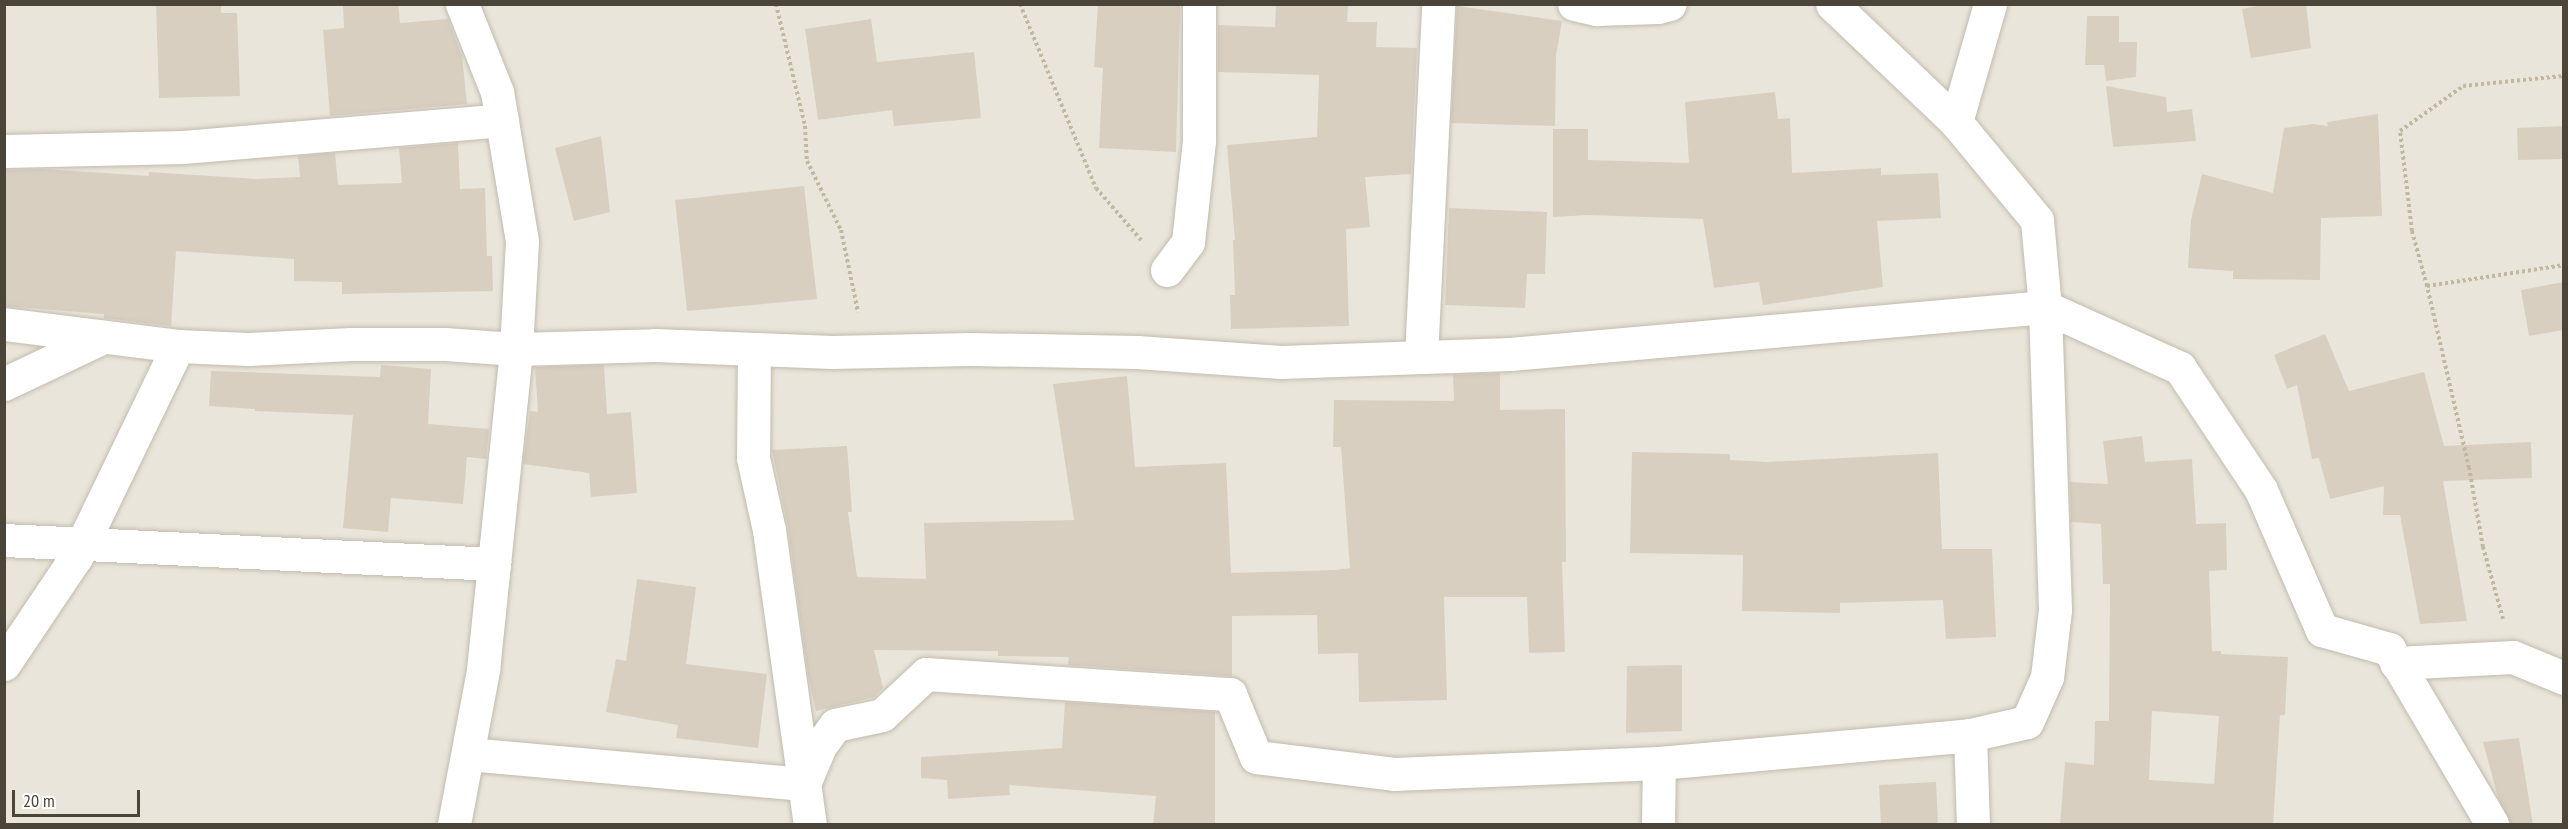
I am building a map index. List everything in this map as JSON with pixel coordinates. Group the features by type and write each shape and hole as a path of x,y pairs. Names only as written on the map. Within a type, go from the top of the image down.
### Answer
{"street":[{"path":"454,825 483,670 516,349 522,241 497,92 462,4"},
{"path":"1167,270 1188,242 1199,140 1199,4"},
{"path":"1421,357 1438,4"},
{"path":"1574,4 1596,9 1658,8 1670,4"},
{"path":"804,784 820,746 835,725 882,715 926,674 1230,694 1256,757 1394,774 1659,763 1970,735 2027,722 2048,677 2055,610 2045,307 2037,220 1956,122 1832,4"},
{"path":"1956,122 1990,4"},
{"path":"4,151 183,147 502,120"},
{"path":"4,324 178,346 248,349 351,344 445,344 516,349 655,345 867,351 970,349 1137,352 1281,362 1510,354 2045,307 2180,368 2261,490 2322,630 2389,650 2492,825"},
{"path":"4,384 103,337"},
{"path":"4,664 83,543 178,346"},
{"path":"754,349 753,458 769,530 810,825"},
{"path":"4,540 494,564"},
{"path":"2396,663 2513,657 2564,678"},
{"path":"1970,735 1973,825"},
{"path":"468,754 804,784"},
{"path":"1658,825 1659,763"}],"path":[{"path":"776,4 805,126 807,161 841,230 867,351"},
{"path":"1020,4 1096,188 1167,270"},
{"path":"2513,657 2483,547 2469,468 2412,231 2400,131 2463,86 2564,76"},
{"path":"2427,286 2564,265"}],"shaded area":[{"path":"5,5 2563,5 2563,824 5,824"}],"building":[{"path":"156,4 221,4 221,13 237,13 240,96 159,98"},
{"path":"343,4 398,4 400,23 448,19 462,56 467,104 330,116 323,30 344,28"},
{"path":"1098,4 1180,6 1176,152 1099,148 1103,68 1094,67"},
{"path":"1276,4 1348,4 1347,22 1377,22 1376,47 1417,48 1411,174 1365,177 1370,227 1346,229 1349,326 1231,329 1230,295 1235,295 1233,240 1235,240 1227,145 1317,137 1319,75 1218,72 1218,25 1275,27"},
{"path":"2268,4 2306,4 2311,48 2251,58 2242,9"},
{"path":"1457,6 1562,21 1556,56 1555,126 1451,123"},
{"path":"2087,16 2119,16 2119,42 2137,42 2136,77 2106,81 2104,65 2085,65"},
{"path":"871,19 877,62 974,52 981,118 894,126 892,110 818,120 805,29"},
{"path":"2106,86 2166,97 2167,112 2192,109 2196,141 2113,147"},
{"path":"1775,92 1778,119 1790,118 1792,173 1881,168 1881,175 1938,173 1941,218 1877,221 1883,287 1763,305 1759,282 1714,288 1703,219 1589,215 1553,217 1553,129 1588,129 1588,160 1689,163 1685,102"},
{"path":"2378,114 2382,216 2321,218 2320,280 2233,279 2233,271 2188,268 2191,220 2202,174 2273,193 2284,128 2313,124 2328,126 2327,122"},
{"path":"2564,126 2564,159 2518,160 2517,128"},
{"path":"601,136 610,212 574,221 555,148"},
{"path":"458,143 460,189 485,188 487,256 492,256 493,291 342,294 342,282 294,281 294,259 176,251 171,326 104,318 104,314 4,306 4,170 44,169 149,176 149,172 256,179 300,177 298,156 335,153 338,185 402,183 399,148"},
{"path":"804,186 817,299 687,311 675,200"},
{"path":"1449,208 1547,212 1545,274 1527,274 1525,308 1445,305"},
{"path":"2564,282 2564,330 2529,336 2521,290"},
{"path":"2325,334 2349,391 2424,372 2444,446 2531,442 2532,478 2443,481 2467,621 2420,624 2400,515 2383,515 2384,486 2330,499 2319,458 2312,459 2297,385 2287,389 2274,355"},
{"path":"381,365 431,369 428,424 489,429 486,459 467,457 463,504 391,498 388,532 343,528 353,415 255,411 255,409 209,406 211,371 380,377"},
{"path":"604,365 607,414 631,412 637,493 591,497 589,473 523,464 530,411 538,412 535,367"},
{"path":"1500,373 1500,410 1565,409 1566,562 1562,562 1565,652 1529,653 1527,597 1444,597 1447,700 1359,702 1358,653 1318,654 1317,615 1232,616 1232,676 1068,665 1069,657 998,656 998,651 874,650 883,688 874,697 816,711 808,675 788,527 772,450 847,446 852,512 848,512 857,577 926,579 924,523 1074,520 1053,384 1127,376 1135,467 1226,463 1231,573 1335,570 1350,568 1341,447 1333,447 1334,400 1454,401 1453,375"},
{"path":"2142,436 2145,462 2192,459 2196,524 2226,523 2227,570 2209,571 2212,651 2221,651 2221,654 2288,657 2285,715 2280,715 2273,825 2060,825 2065,762 2094,765 2095,721 2109,721 2110,584 2103,584 2101,524 2071,522 2070,482 2108,484 2103,441","holes":["2152,711 2219,716 2214,784 2149,780"]},
{"path":"1632,452 1730,454 1730,460 1767,462 1938,453 1942,549 1992,549 1996,637 1946,639 1943,600 1840,603 1840,613 1742,611 1743,555 1630,553"},
{"path":"637,579 696,587 686,664 767,674 758,748 676,738 678,725 606,712 616,659 626,661"},
{"path":"1682,665 1682,731 1626,733 1627,666"},
{"path":"1065,702 1215,712 1215,825 1153,825 1156,796 1009,785 1010,795 948,799 947,780 921,778 921,757 1062,748"},
{"path":"2519,738 2533,825 2511,825 2498,797 2483,742"},
{"path":"1936,782 1938,825 1881,825 1879,785"}]}
